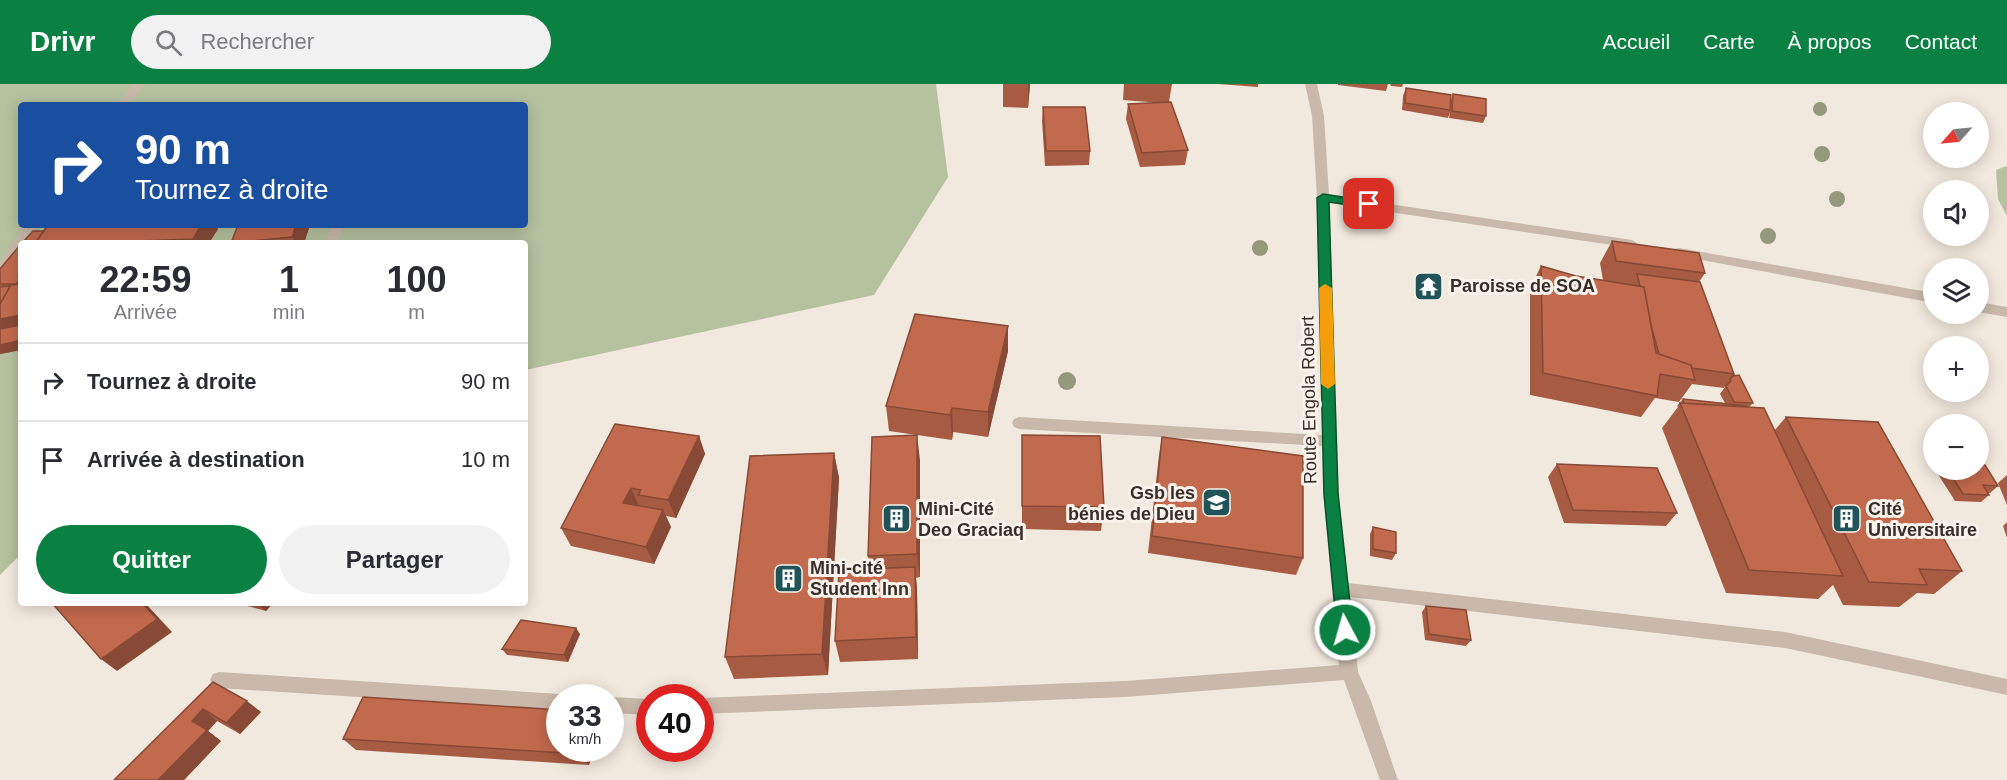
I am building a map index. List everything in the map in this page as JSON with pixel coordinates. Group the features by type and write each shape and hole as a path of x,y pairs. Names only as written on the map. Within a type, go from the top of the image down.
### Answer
{"street":[{"path":"125,102 140,84"},
{"name":"Route Engola Robert","path":"1311,84 1318,116 1323,198 1331,494 1349,672 1362,701 1389,780"},
{"path":"1323,198 1641,246"},
{"path":"0,271 18,245"},
{"path":"1664,249 1923,296"},
{"path":"1989,309 2007,312"},
{"path":"1020,423 1330,441"},
{"path":"1340,588 1785,640 2007,687"},
{"path":"714,705 1125,689 1349,672"},
{"path":"219,680 546,701"}],"green space":[{"path":"0,84 936,84 948,177 874,295 528,369 528,240 18,240 18,557 0,575"},
{"path":"2007,166 2007,216 1998,199 1996,170"}],"building":[{"path":"1406,88 1451,95 1450,110 1405,103"},
{"path":"1453,94 1486,99 1486,116 1452,111"},
{"path":"1171,102 1188,150 1142,153 1128,104"},
{"path":"1043,107 1085,107 1090,151 1046,151"},
{"path":"46,228 199,228 193,239 37,240"},
{"path":"237,228 295,228 292,237 232,240"},
{"path":"33,231 44,231 37,240 25,240"},
{"path":"1612,241 1699,253 1705,273 1616,261"},
{"path":"18,248 18,282 16,284 0,284 0,269"},
{"path":"1541,266 1576,276 1644,287 1656,353 1691,365 1695,380 1660,374 1657,396 1543,373"},
{"path":"1637,274 1700,282 1734,374 1692,368 1691,365 1659,354 1644,287 1640,286"},
{"path":"18,284 18,316 0,319 0,304 11,285"},
{"path":"10,286 3,299 0,304 0,287"},
{"path":"915,314 1008,326 988,412 952,408 950,415 886,406"},
{"path":"18,326 18,341 0,345 0,329"},
{"path":"1739,375 1753,403 1734,402 1726,386 1733,376"},
{"path":"1683,399 1746,406 1747,407 1684,403"},
{"path":"1680,403 1764,408 1843,576 1749,570"},
{"path":"1786,417 1878,422 1962,571 1919,569 1927,585 1869,582"},
{"path":"615,424 699,436 668,500 638,495 641,490 631,488 623,503 663,510 646,547 561,528"},
{"name":"Mini-Cité Deo Graciaq","path":"917,435 917,554 868,556 872,437"},
{"path":"1022,435 1100,436 1104,507 1022,506"},
{"path":"1162,437 1303,456 1303,558 1152,536"},
{"name":"Mini-cité Student Inn","path":"834,453 822,654 725,657 750,456"},
{"path":"1557,464 1657,468 1677,513 1573,510"},
{"path":"1989,471 1998,486 1983,485 1989,495 1963,494 1954,480 1989,480"},
{"path":"1373,527 1396,532 1396,553 1373,549"},
{"name":"Mini-Cité Deo Graciaq","path":"915,567 916,637 835,641 839,570"},
{"path":"55,606 145,606 157,619 101,659"},
{"path":"1426,606 1466,610 1471,640 1429,634"},
{"path":"521,620 576,628 564,655 502,649"},
{"path":"213,682 247,701 226,723 203,709 192,721 207,730 158,780 114,780"},
{"path":"363,697 546,709 546,752 343,739"}],"slow traffic":[{"path":"1325,288 1328,384"}],"place":[{"name":"Paroisse de SOA","path":"1429,286"},
{"name":"Gsb les bénies de Dieu","path":"1216,503"},
{"name":"Mini-Cité Deo Graciaq","path":"897,519"},
{"name":"Cité Universitaire","path":"1847,519"},
{"name":"Mini-cité Student Inn","path":"789,578"}],"route":[{"path":"1345,630 1331,494 1323,198 1369,204"}]}
